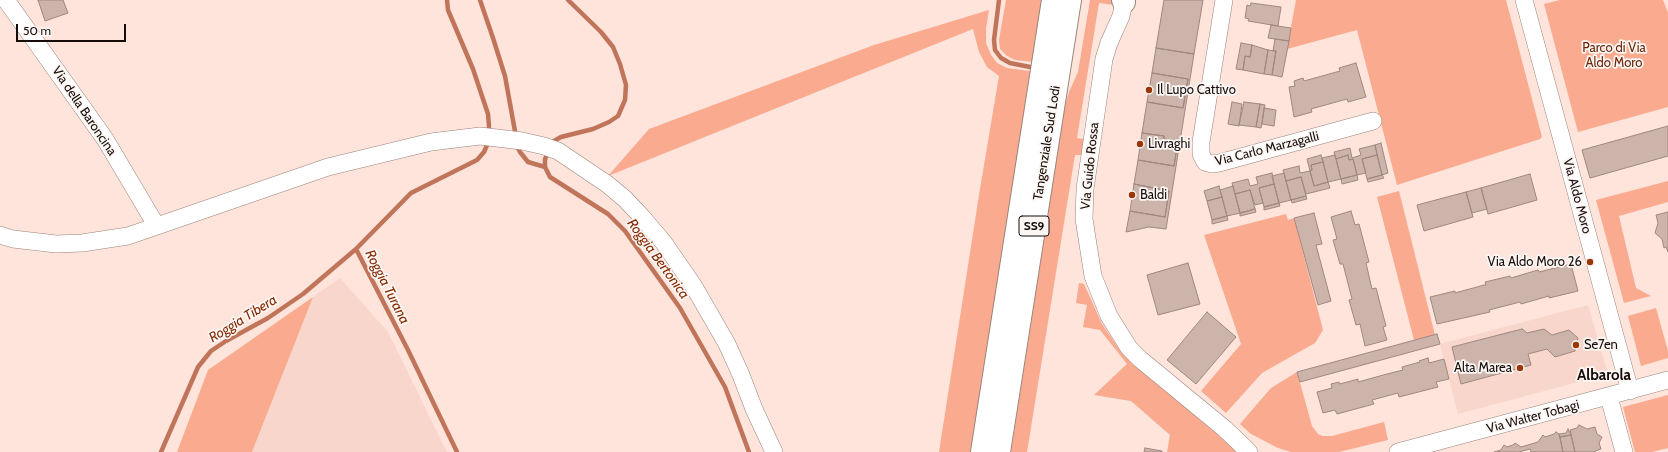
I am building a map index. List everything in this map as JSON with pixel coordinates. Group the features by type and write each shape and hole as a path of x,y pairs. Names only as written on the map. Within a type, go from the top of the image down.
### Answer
{"highway":[{"name":"Tangenziale Sud Lodi","path":"982,452 1052,0"},
{"name":"Tangenziale Sud Lodi","path":"999,452 1070,0"},
{"path":"1056,92 1072,63 1082,0"}],"street":[{"name":"Via della Baroncina","path":"6,0 105,139 156,225"},
{"name":"Via Carlo Marzagalli","path":"1224,0 1200,142 1201,154 1205,162 1219,164 1373,121"},
{"name":"Via Aldo Moro","path":"1524,0 1630,391"},
{"name":"Via Guido Rossa","path":"1123,1 1121,16 1109,43 1104,59 1085,190 1084,219 1093,276 1109,316 1129,348 1244,447 1262,452"},
{"path":"0,235 56,244 82,243 128,236 156,225 328,168 431,142 501,138 551,148 601,180 625,199 664,243 693,285 726,344 773,450"},
{"name":"Via Walter Tobagi","path":"1403,451 1668,380"},
{"path":"1609,397 1624,452"}],"shaded area":[{"path":"340,278 388,332 447,452 252,452 313,297"},
{"path":"1588,305 1608,374 1458,414 1440,344"}],"green space":[{"path":"1006,0 1043,0 1033,62 1015,60 1007,56 1000,49 999,40"},
{"path":"1090,0 1115,0 1115,5 1099,3 1077,138 1089,140 1087,155 1075,155 1027,452 1011,452 1065,105 1078,72"},
{"path":"1296,0 1506,0 1542,137 1540,139 1397,185 1357,30 1287,49"},
{"name":"Parco di Via Aldo Moro","path":"1560,0 1663,0 1668,13 1668,107 1578,132 1544,4"},
{"path":"989,10 986,28 986,43 991,55 997,63 1007,68 1030,71 972,452 939,452 999,76 987,67 979,52 973,29 608,176 649,129 874,45"},
{"path":"1668,181 1668,202 1619,216 1636,288 1651,296 1624,303 1596,200"},
{"path":"1399,191 1435,335 1414,340 1377,197"},
{"path":"1286,214 1288,220 1294,218 1323,330 1315,343 1262,373 1226,413 1201,391 1241,344 1204,235"},
{"path":"1079,283 1084,284 1102,324 1121,352 1238,452 1167,452 1170,435 1131,401 1094,395 1127,364 1100,330 1083,327 1087,305 1076,303"},
{"path":"313,297 252,452 177,452 208,370"},
{"path":"1656,308 1668,351 1668,358 1641,366 1628,316"},
{"path":"1297,372 1312,426 1318,434 1322,436 1332,436 1384,422 1388,440 1339,452 1291,452 1278,448 1251,434 1240,424 1271,388"},
{"path":"1668,395 1668,448 1652,452 1635,452 1623,407"}],"building":[{"path":"38,0 63,0 68,13 45,21"},
{"path":"1164,0 1203,0 1194,54 1156,48"},
{"path":"1251,3 1281,7 1278,26 1248,21 1249,19 1245,18 1247,5 1250,6"},
{"path":"1271,25 1291,28 1289,41 1268,38"},
{"path":"1275,39 1289,41 1282,77 1272,75 1276,51 1273,51"},
{"path":"1241,43 1252,45 1250,57 1245,56 1243,70 1236,69"},
{"path":"1252,45 1268,50 1264,74 1243,70 1245,56 1250,57"},
{"path":"1156,48 1194,54 1166,229 1149,227 1126,232 1130,211 1165,217 1169,191 1134,184 1138,160 1174,166 1178,141 1164,139 1164,136 1142,133 1147,102 1183,108 1188,79 1152,73"},
{"path":"1268,50 1276,51 1272,75 1264,74"},
{"path":"1356,63 1366,97 1348,102 1347,99 1311,109 1312,112 1294,117 1289,87 1295,86 1294,81 1303,78 1304,81 1340,71 1339,68"},
{"path":"1152,73 1188,79 1183,108 1147,102"},
{"path":"1232,102 1242,104 1239,126 1228,124"},
{"path":"1244,102 1260,104 1256,127 1239,125"},
{"path":"1260,104 1265,105 1261,128 1256,127"},
{"path":"1264,108 1276,110 1274,126 1262,124"},
{"path":"1668,126 1668,156 1590,178 1582,150"},
{"path":"1142,133 1164,136 1164,139 1178,141 1174,166 1138,160"},
{"path":"1381,143 1388,173 1382,175 1375,145"},
{"path":"1375,145 1377,155 1362,159 1366,173 1357,175 1353,159 1349,160 1348,155 1336,159 1334,152 1350,148 1352,158 1361,155 1359,149"},
{"path":"1321,155 1323,162 1311,165 1312,170 1310,171 1307,159"},
{"path":"1335,155 1341,179 1328,182 1322,158"},
{"path":"1348,155 1349,160 1353,159 1357,175 1341,179 1336,159"},
{"path":"1377,155 1382,175 1367,179 1362,159"},
{"path":"1323,162 1328,182 1314,186 1310,171 1312,170 1311,165"},
{"path":"1299,166 1300,173 1310,171 1314,186 1328,182 1330,188 1306,194 1301,177 1286,181 1283,170"},
{"path":"1272,173 1274,184 1259,188 1263,203 1255,205 1250,190 1235,194 1232,183 1248,179 1250,186 1258,184 1256,177"},
{"path":"1284,173 1291,200 1279,203 1272,176"},
{"path":"1530,174 1537,200 1488,214 1481,188"},
{"path":"1357,175 1358,180 1342,184 1341,179"},
{"path":"1382,175 1384,178 1368,182 1367,179"},
{"path":"1301,177 1306,196 1291,200 1286,181"},
{"path":"1134,184 1169,191 1165,217 1130,211"},
{"path":"1274,184 1279,203 1264,207 1259,188"},
{"path":"1219,186 1222,197 1207,201 1204,191"},
{"path":"1233,186 1240,213 1227,216 1220,190"},
{"path":"1481,188 1487,209 1472,213 1466,192"},
{"path":"1250,190 1255,209 1240,213 1235,194"},
{"path":"1466,192 1473,217 1424,231 1417,205"},
{"path":"1306,196 1307,199 1292,203 1291,200"},
{"path":"1222,197 1227,216 1212,220 1207,201"},
{"path":"1279,203 1280,206 1264,210 1264,207"},
{"path":"1255,209 1256,212 1240,216 1240,213"},
{"path":"1351,211 1355,225 1359,224 1369,262 1366,263 1372,289 1376,288 1386,326 1383,327 1387,340 1365,346 1360,324 1356,325 1349,300 1352,299 1343,264 1340,264 1333,240 1337,239 1331,217"},
{"path":"1668,212 1668,252 1666,247 1664,248 1662,239 1655,233 1658,223 1656,215"},
{"path":"1314,213 1322,244 1316,245 1331,301 1318,305 1294,218"},
{"path":"1227,216 1228,220 1212,224 1212,220"},
{"path":"1188,263 1200,304 1158,315 1147,275"},
{"path":"1571,264 1578,291 1549,298 1549,296 1521,304 1520,302 1489,310 1490,312 1437,324 1430,297 1455,291 1455,293 1486,285 1485,282 1510,276 1511,278 1538,270 1539,272"},
{"path":"1207,312 1236,337 1196,384 1167,360"},
{"path":"1522,329 1527,333 1544,329 1552,335 1569,330 1578,338 1575,351 1555,357 1547,349 1528,354 1531,365 1461,384 1452,347"},
{"path":"1437,334 1440,344 1300,382 1297,372"},
{"path":"1428,358 1429,363 1444,359 1449,379 1436,382 1438,387 1399,397 1398,393 1372,400 1374,404 1337,414 1335,410 1323,413 1317,392 1332,388 1331,384 1339,382 1340,384 1358,379 1358,382 1403,370 1402,367"},
{"path":"1579,425 1587,429 1595,427 1597,434 1602,437 1599,443 1601,449 1593,452 1575,452 1570,430 1577,428"},
{"path":"1568,429 1571,435 1560,437 1559,434 1566,433"},
{"path":"1556,432 1559,434 1563,452 1531,452 1530,449 1519,452 1494,452 1501,450 1504,445 1507,447 1515,443 1521,447 1538,442 1543,435 1545,437"},
{"path":"1571,435 1575,452 1563,452 1560,437"},
{"path":"1145,448 1162,451 1162,452 1144,452"}],"waterway":[{"name":"Roggia Turana","path":"447,0 448,10 473,69 488,114 488,143 484,152 477,160 411,193 356,249 408,350 457,452"},
{"path":"480,0 505,76 516,137"},
{"name":"Roggia Bertonica","path":"568,0 601,32 613,47 626,85 625,100 618,116 609,122 593,129 561,137 554,141 545,159 545,167 550,177 608,214 625,231 680,308 725,387 749,452"},
{"path":"999,0 994,40 995,50 1001,58 1010,63 1030,67"},
{"path":"516,145 528,162 545,167"},
{"name":"Roggia Tibera","path":"161,452 198,367 211,351 268,318 303,294 356,249"}],"place":[{"name":"Il Lupo Cattivo","path":"1149,90"},
{"name":"Livraghi","path":"1140,144"},
{"name":"Baldi","path":"1132,195"},
{"name":"Via Aldo Moro 26","path":"1590,262"},
{"name":"Se7en","path":"1576,345"},
{"name":"Alta Marea","path":"1520,368"}],"district":[{"name":"Albarola","path":"1604,376"}]}
